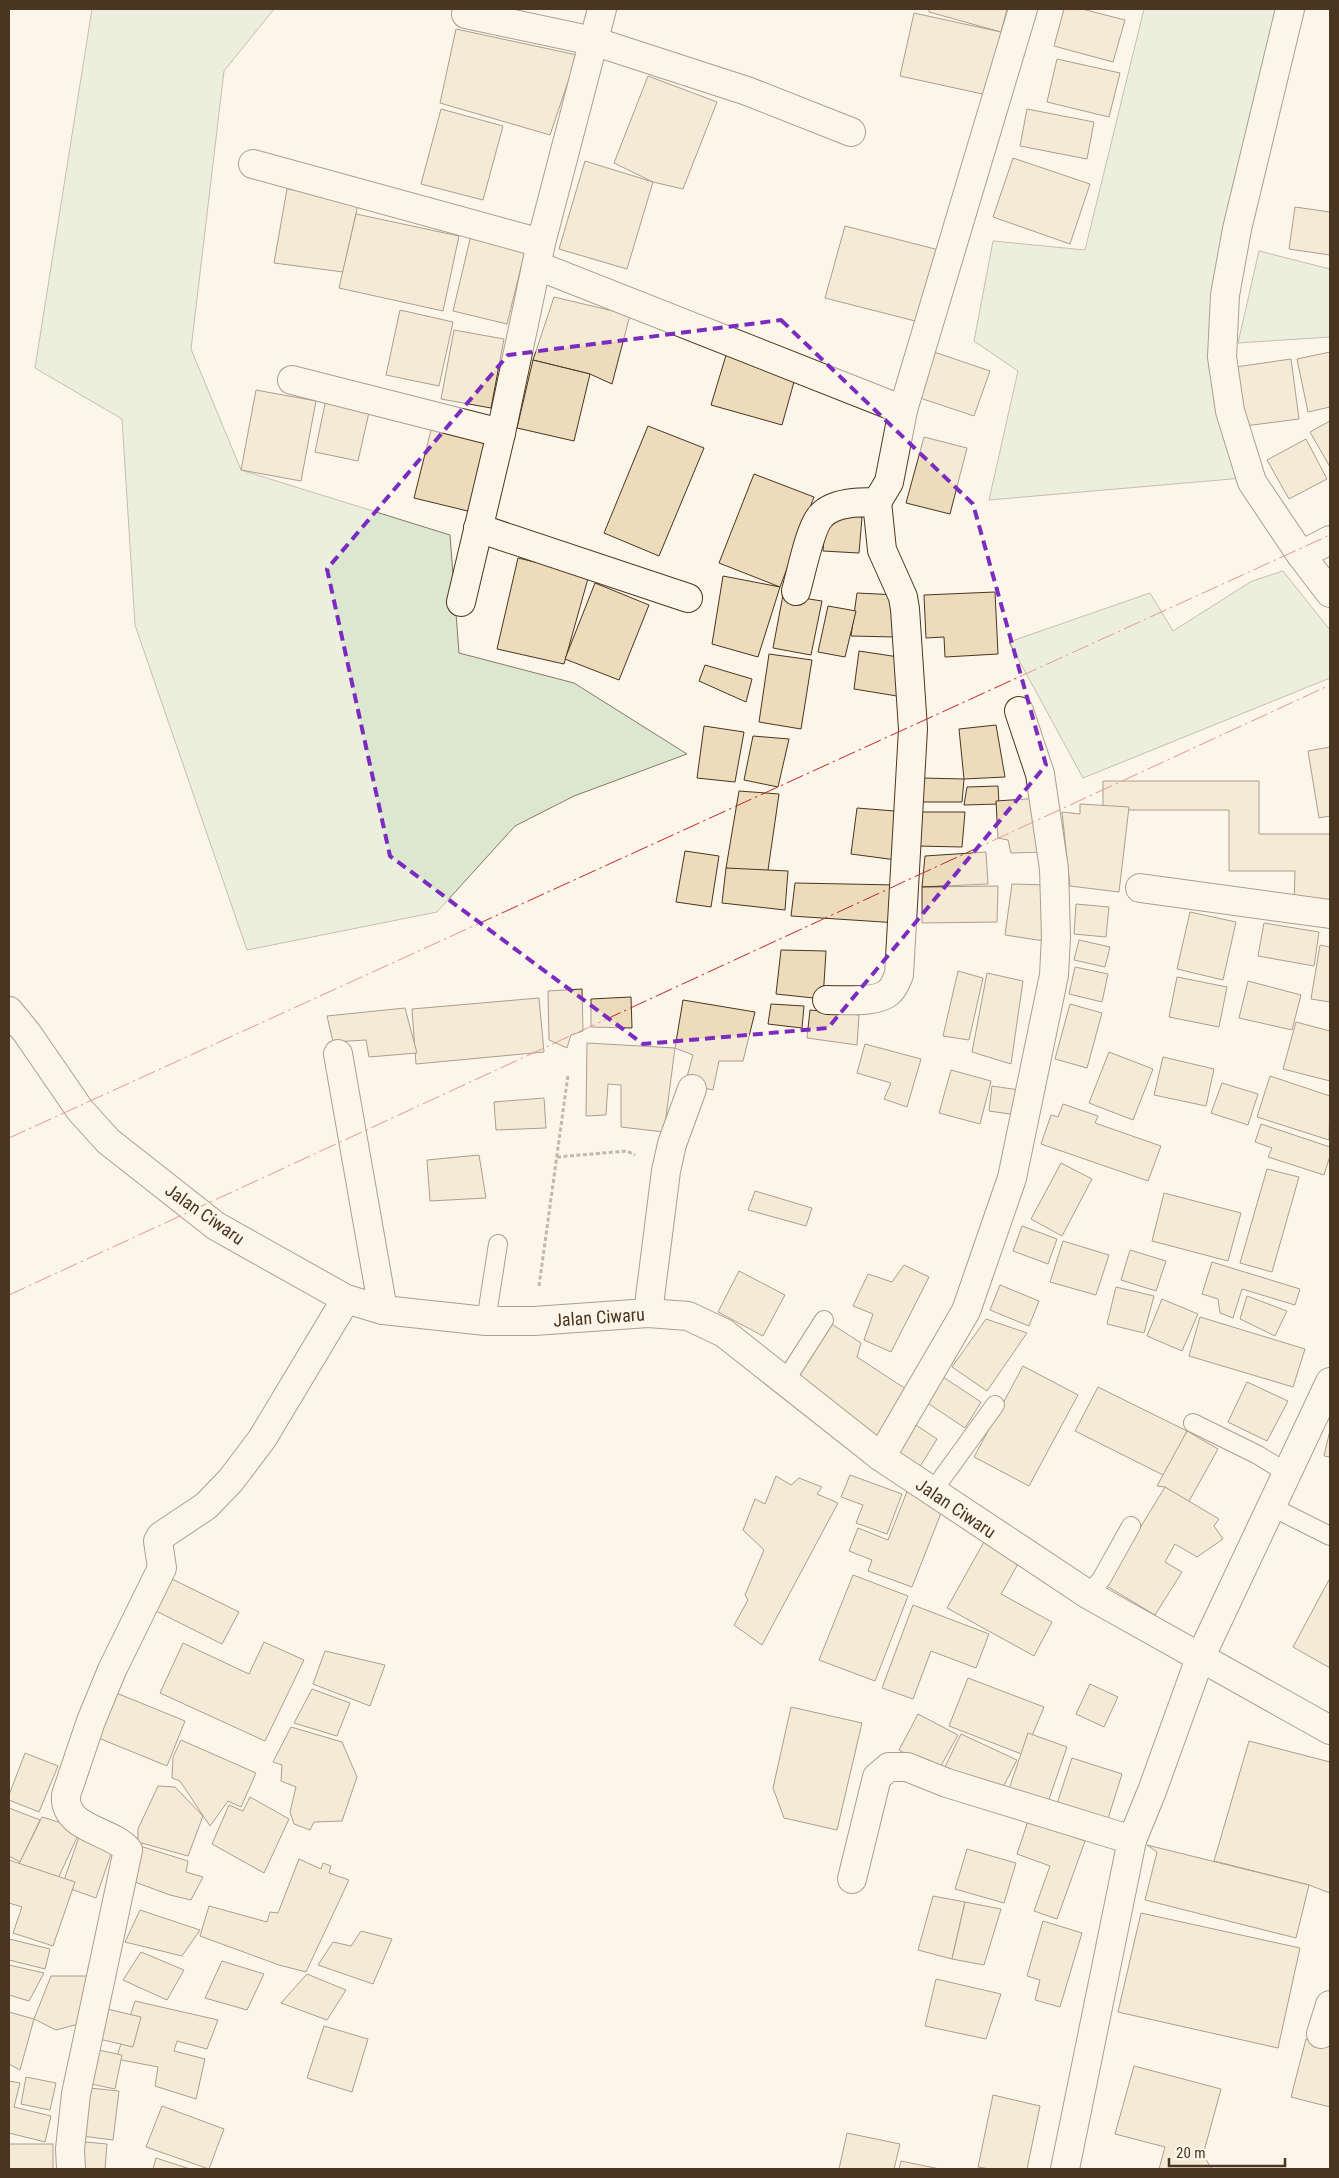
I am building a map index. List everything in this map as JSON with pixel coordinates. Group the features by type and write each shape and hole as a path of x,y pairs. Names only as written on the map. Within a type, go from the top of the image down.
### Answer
{"street":[{"path":"461,602 540,255 602,9"},
{"path":"827,1000 884,996 891,991 899,975 913,729 905,609 903,597 882,550 877,502 889,482 903,410 1023,9"},
{"path":"1290,9 1238,229 1225,295 1222,357 1230,411 1252,482 1301,555 1330,593"},
{"path":"466,14 593,41 747,90 852,132"},
{"path":"253,164 540,255 903,410"},
{"path":"292,380 501,433"},
{"path":"796,591 813,531 820,516 834,507 877,502"},
{"path":"478,528 688,598"},
{"path":"1301,555 1330,540"},
{"path":"881,1457 966,1311 1012,1178 1054,975 1056,937 1054,869 1040,774 1019,711"},
{"path":"1140,888 1330,914"},
{"name":"Jalan Ciwaru","path":"9,1010 80,1110 108,1141 216,1226 346,1299 383,1310 486,1321 534,1321 648,1313 688,1316 724,1333 881,1457 1089,1596 1330,1730"},
{"path":"338,1054 383,1310"},
{"path":"648,1313 666,1171 672,1144 692,1089"},
{"path":"71,2169 70,2149 76,2094 128,1850 120,1842 84,1826 68,1810 66,1795 91,1721 112,1670 162,1568 158,1541 161,1536 206,1506 230,1480 262,1439 346,1299"},
{"path":"1065,2169 1132,1840 1152,1791 1200,1658 1330,1382"},
{"path":"852,1879 877,1777 890,1767 906,1768 947,1783 1132,1840"},
{"path":"1321,2034 1330,2005"}],"lane":[{"path":"486,1321 498,1244"},
{"path":"785,1381 824,1320"},
{"path":"932,1492 995,1404"},
{"path":"1193,1423 1258,1455 1288,1473"},
{"path":"1272,1507 1330,1536"},
{"path":"1089,1596 1102,1578 1130,1526"}],"path":[{"path":"534,1321 568,1075"},
{"path":"557,1157 627,1151 666,1171"}],"highlighted area":[{"path":"781,320 973,504 1046,765 828,1028 643,1044 390,856 327,569 508,355"}],"green space":[{"path":"92,9 274,9 224,71 191,349 241,470 450,535 459,653 574,683 687,754 574,796 515,826 437,912 247,950 135,625 122,419 35,368"},
{"path":"1144,9 1279,9 1222,298 1243,478 989,500 1018,371 974,341 993,241 1085,250"},
{"path":"1259,251 1330,269 1330,337 1238,343"},
{"path":"1283,571 1330,630 1330,678 1083,778 1009,642 1150,593 1173,631 1252,581"}],"building":[{"path":"929,9 1007,9 1001,32 929,12"},
{"path":"1064,9 1082,9 1125,20 1113,62 1054,46"},
{"path":"914,13 1001,32 987,95 900,76"},
{"path":"456,29 577,55 550,135 440,103"},
{"path":"1057,59 1120,73 1109,117 1047,102"},
{"path":"648,76 717,102 683,189 653,182 614,163"},
{"path":"441,109 503,126 483,200 421,184"},
{"path":"1027,109 1094,122 1087,159 1020,146"},
{"path":"1013,158 1090,184 1070,244 993,217"},
{"path":"585,161 653,182 627,269 559,249"},
{"path":"287,189 359,200 343,272 274,263"},
{"path":"1295,207 1330,212 1330,255 1289,249"},
{"path":"356,214 459,236 443,311 339,288"},
{"path":"845,226 943,251 923,323 825,298"},
{"path":"471,235 526,247 507,324 453,311"},
{"path":"554,297 630,315 612,384 590,374 533,360"},
{"path":"400,310 453,322 439,386 386,375"},
{"path":"454,330 504,339 491,408 441,399"},
{"path":"727,352 797,371 782,425 711,405"},
{"path":"934,352 990,371 974,416 917,397"},
{"path":"1330,352 1330,407 1308,412 1297,359"},
{"path":"1291,359 1299,419 1237,427 1229,368"},
{"path":"533,360 590,374 574,441 517,428"},
{"path":"256,390 316,401 301,481 241,470"},
{"path":"326,399 370,408 358,461 315,452"},
{"path":"434,418 497,434 476,513 414,498"},
{"path":"1330,421 1330,467 1310,432"},
{"path":"648,426 704,448 659,556 604,533"},
{"path":"924,437 967,448 950,514 906,503"},
{"path":"1306,439 1327,479 1289,499 1267,460"},
{"path":"754,474 814,497 780,587 719,563"},
{"path":"826,513 862,517 859,553 823,551"},
{"path":"518,558 589,575 564,664 497,649"},
{"path":"723,576 780,587 758,657 712,644"},
{"path":"595,583 649,605 619,680 565,659"},
{"path":"995,592 998,654 945,657 944,637 926,638 924,595"},
{"path":"857,593 897,595 895,637 851,636"},
{"path":"783,595 822,601 811,655 773,648"},
{"path":"828,606 856,611 845,657 818,652"},
{"path":"859,651 905,658 903,697 854,689"},
{"path":"769,654 812,660 801,729 759,722"},
{"path":"705,665 752,679 746,702 699,681"},
{"path":"996,725 1005,777 964,779 959,729"},
{"path":"704,726 744,732 735,782 697,778"},
{"path":"753,736 789,739 778,787 744,780"},
{"path":"1330,747 1330,816 1319,818 1308,751"},
{"path":"921,778 964,779 962,802 922,802"},
{"path":"1103,781 1259,781 1259,834 1330,834 1330,907 1294,907 1295,871 1229,871 1229,810 1103,810"},
{"path":"998,786 999,804 964,805 967,787"},
{"path":"739,791 779,794 767,877 726,868"},
{"path":"1041,798 1046,852 1011,853 1008,840 998,838 996,801"},
{"path":"1080,804 1129,807 1119,892 1070,886 1062,812 1080,814"},
{"path":"857,808 907,812 904,861 851,854"},
{"path":"922,812 965,812 962,847 917,846"},
{"path":"685,851 719,856 711,907 676,902"},
{"path":"986,852 988,884 922,887 925,856"},
{"path":"726,868 788,871 785,910 722,903"},
{"path":"795,883 897,885 898,923 791,916"},
{"path":"1012,884 1050,885 1044,941 1005,935"},
{"path":"998,886 997,922 922,923 922,887"},
{"path":"1076,904 1109,907 1106,937 1074,934"},
{"path":"1190,912 1236,922 1223,980 1177,969"},
{"path":"1264,923 1319,932 1314,966 1258,956"},
{"path":"1079,940 1110,947 1105,967 1074,960"},
{"path":"1320,945 1330,947 1330,1002 1311,999"},
{"path":"781,950 826,951 823,999 776,994"},
{"path":"1075,967 1108,974 1102,1002 1069,994"},
{"path":"958,971 983,978 969,1040 943,1036"},
{"path":"987,973 1023,981 1011,1064 972,1052"},
{"path":"1177,977 1227,987 1219,1027 1169,1017"},
{"path":"1248,981 1301,995 1292,1030 1239,1018"},
{"path":"582,989 583,1031 571,1035 567,1048 549,1040 548,991"},
{"path":"631,997 632,1028 591,1027 591,999"},
{"path":"539,998 544,1052 416,1064 412,1009"},
{"path":"683,1000 755,1012 743,1061 719,1061 713,1090 685,1084 693,1055 675,1048"},
{"path":"771,1004 804,1006 802,1028 768,1024"},
{"path":"1070,1004 1102,1013 1087,1068 1055,1059"},
{"path":"405,1008 417,1053 369,1057 366,1040 333,1042 327,1016"},
{"path":"810,1010 859,1015 857,1045 807,1038"},
{"path":"1296,1022 1330,1031 1330,1081 1283,1069"},
{"path":"587,1043 675,1048 664,1132 621,1127 621,1085 608,1084 606,1115 586,1116"},
{"path":"865,1044 921,1059 907,1107 884,1099 891,1083 857,1073"},
{"path":"1109,1052 1153,1069 1133,1120 1089,1103"},
{"path":"1163,1057 1214,1069 1206,1106 1154,1095"},
{"path":"951,1070 991,1081 980,1124 939,1113"},
{"path":"1270,1076 1330,1096 1329,1140 1257,1117"},
{"path":"1222,1083 1258,1094 1248,1125 1211,1113"},
{"path":"992,1086 1026,1091 1024,1116 989,1111"},
{"path":"544,1098 546,1128 496,1130 494,1102"},
{"path":"1063,1104 1098,1116 1095,1123 1161,1146 1148,1181 1041,1144 1051,1115 1058,1117"},
{"path":"1261,1124 1330,1147 1330,1156 1324,1175 1268,1157 1272,1148 1255,1142"},
{"path":"479,1155 486,1198 430,1201 427,1160"},
{"path":"1061,1163 1092,1179 1062,1236 1031,1219"},
{"path":"1267,1169 1299,1177 1272,1272 1240,1263"},
{"path":"755,1191 812,1208 806,1226 748,1210"},
{"path":"1164,1193 1241,1213 1228,1261 1152,1241"},
{"path":"1022,1226 1057,1239 1048,1264 1013,1251"},
{"path":"1063,1241 1109,1255 1096,1295 1050,1282"},
{"path":"1130,1250 1166,1261 1156,1291 1121,1280"},
{"path":"1212,1262 1300,1289 1295,1305 1242,1289 1233,1318 1220,1313 1218,1299 1202,1294"},
{"path":"904,1265 929,1277 891,1352 864,1340 873,1314 853,1306 868,1274 892,1282"},
{"path":"739,1271 785,1295 763,1336 718,1312"},
{"path":"1000,1285 1039,1301 1029,1326 990,1310"},
{"path":"1116,1287 1154,1296 1144,1333 1107,1324"},
{"path":"1247,1296 1287,1311 1275,1336 1240,1319"},
{"path":"1162,1299 1198,1314 1182,1351 1147,1336"},
{"path":"1200,1317 1305,1349 1293,1387 1189,1356"},
{"path":"986,1319 1027,1333 987,1391 952,1367"},
{"path":"827,1321 861,1343 857,1357 915,1395 883,1442 791,1376"},
{"path":"1023,1366 1078,1395 1029,1486 974,1457"},
{"path":"943,1377 981,1402 965,1428 926,1402"},
{"path":"1247,1382 1288,1401 1267,1441 1228,1422"},
{"path":"1098,1387 1187,1431 1165,1476 1075,1431"},
{"path":"913,1423 937,1439 918,1470 891,1454"},
{"path":"1330,1430 1330,1457 1324,1456"},
{"path":"1187,1431 1218,1449 1188,1503 1165,1487 1157,1486"},
{"path":"850,1475 902,1494 887,1534 856,1523 863,1505 841,1497"},
{"path":"776,1476 791,1485 799,1478 822,1487 817,1494 838,1503 762,1645 734,1625 748,1600 745,1595 764,1550 743,1530 755,1499 765,1504"},
{"path":"1165,1487 1219,1519 1214,1526 1223,1539 1197,1557 1175,1544 1165,1562 1182,1572 1155,1615 1105,1585"},
{"path":"908,1489 945,1503 912,1587 868,1571 872,1560 849,1551 858,1528 888,1540"},
{"path":"989,1533 1023,1555 1001,1594 1052,1622 1034,1656 947,1608"},
{"path":"853,1575 908,1596 875,1681 819,1660"},
{"path":"1330,1578 1330,1668 1293,1647"},
{"path":"172,1579 239,1612 222,1644 156,1611"},
{"path":"913,1605 989,1634 976,1668 931,1651 913,1699 882,1688"},
{"path":"264,1642 304,1660 265,1741 160,1693 183,1643 249,1674"},
{"path":"325,1651 385,1665 370,1706 313,1684"},
{"path":"968,1678 1044,1707 1024,1755 949,1726"},
{"path":"1090,1684 1118,1697 1104,1727 1076,1714"},
{"path":"312,1689 350,1703 337,1736 294,1723"},
{"path":"114,1692 185,1721 167,1766 96,1737"},
{"path":"791,1707 862,1723 837,1830 784,1818 773,1788"},
{"path":"918,1714 958,1735 938,1771 899,1750"},
{"path":"291,1727 342,1742 357,1777 342,1821 314,1822 310,1830 294,1824 290,1812 296,1787 281,1781 282,1765 273,1762"},
{"path":"1028,1733 1067,1747 1046,1808 1007,1795"},
{"path":"961,1734 1017,1760 998,1797 943,1771"},
{"path":"181,1740 256,1773 241,1807 228,1801 210,1826 180,1781 172,1778 173,1757"},
{"path":"1249,1741 1330,1762 1330,1893 1309,1885 1214,1861"},
{"path":"25,1753 58,1766 39,1812 9,1800 9,1795"},
{"path":"1072,1758 1122,1774 1106,1825 1055,1810"},
{"path":"158,1786 175,1787 203,1816 188,1856 138,1842 138,1829"},
{"path":"250,1797 289,1819 264,1873 212,1844 229,1805 243,1811"},
{"path":"9,1808 40,1820 20,1862 9,1856"},
{"path":"42,1817 81,1829 54,1887 17,1868"},
{"path":"1028,1821 1085,1841 1057,1919 1034,1911 1050,1866 1017,1854"},
{"path":"79,1837 113,1848 96,1898 62,1886"},
{"path":"1147,1845 1309,1885 1296,1938 1145,1900 1157,1852"},
{"path":"140,1846 188,1861 186,1872 203,1877 191,1900 170,1895 124,1878"},
{"path":"967,1849 1016,1863 1004,1903 955,1889"},
{"path":"299,1859 321,1869 323,1863 331,1866 329,1873 349,1880 306,1972 279,1965 200,1936 209,1906 267,1922 270,1912 278,1913"},
{"path":"9,1860 75,1882 53,1946 13,1933 22,1907 9,1903"},
{"path":"933,1896 965,1902 952,1959 918,1950"},
{"path":"965,1902 1001,1909 984,1965 952,1959"},
{"path":"140,1910 200,1930 182,1956 125,1942"},
{"path":"1141,1913 1300,1948 1278,2048 1118,2012"},
{"path":"1043,1921 1082,1933 1060,2007 1035,2000 1040,1980 1027,1976"},
{"path":"361,1931 392,1939 373,1984 318,1965 333,1942 351,1946"},
{"path":"9,1939 50,1949 45,1969 9,1960"},
{"path":"141,1952 184,1970 167,2000 123,1980"},
{"path":"222,1961 264,1974 247,2010 205,1998"},
{"path":"9,1965 44,1973 29,2001 9,1995"},
{"path":"307,1974 346,1990 327,2020 281,2003"},
{"path":"51,1976 91,1976 90,2021 56,2030 34,2019"},
{"path":"936,1979 1001,1994 986,2039 925,2026"},
{"path":"135,2001 218,2020 207,2049 177,2041 174,2051 205,2059 196,2099 155,2086 158,2067 116,2059"},
{"path":"103,2008 141,2017 133,2047 95,2038"},
{"path":"9,2012 34,2019 20,2070 9,2064"},
{"path":"324,2026 368,2039 352,2092 307,2078"},
{"path":"1306,2039 1330,2045 1330,2107 1291,2097"},
{"path":"89,2048 122,2055 115,2089 82,2082"},
{"path":"1134,2066 1221,2089 1203,2155 1212,2169 1159,2169 1165,2147 1115,2134"},
{"path":"26,2077 56,2083 50,2110 21,2104"},
{"path":"9,2081 20,2083 14,2107 51,2116 45,2142 9,2133"},
{"path":"80,2087 119,2091 113,2140 74,2135"},
{"path":"993,2095 1040,2106 1027,2169 990,2169 978,2167"},
{"path":"162,2106 224,2129 209,2169 146,2147"},
{"path":"847,2133 900,2144 894,2169 839,2169"},
{"path":"74,2141 107,2144 105,2169 81,2169"},
{"path":"9,2144 53,2144 53,2169 9,2169"},
{"path":"156,2158 190,2169 153,2169"},
{"path":"901,2161 940,2169 899,2169"}],"power":[{"path":"9,1138 1330,535"},
{"path":"9,1295 1330,685"}]}
